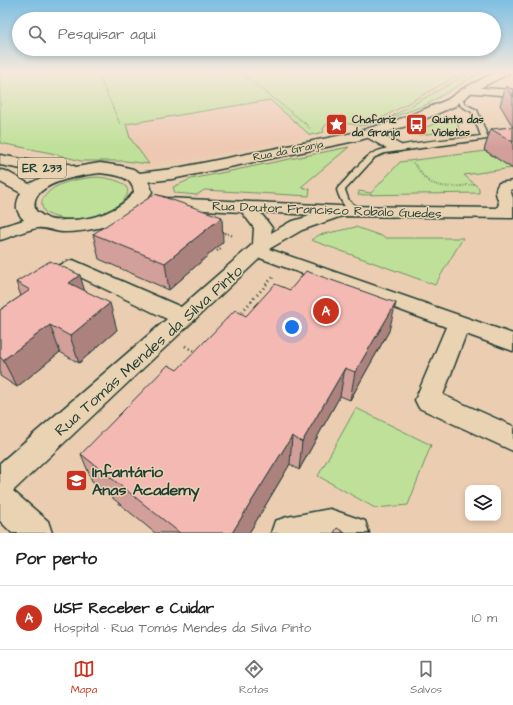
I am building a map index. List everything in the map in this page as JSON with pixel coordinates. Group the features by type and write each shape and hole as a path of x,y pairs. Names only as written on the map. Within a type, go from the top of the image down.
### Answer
{"main road":[{"name":"Rua da Granja","path":"140,187 172,174 369,133 408,121 451,103 460,97"},
{"name":"ER 233","path":"0,160 49,169 84,170"},
{"path":"84,170 115,170 128,173 140,187 136,203 128,210 114,217 95,223 75,226 56,225 34,218 25,207 26,199 31,192 54,178 84,170"},
{"name":"ER 233","path":"0,175 31,192"},
{"path":"0,233 34,218"}],"street":[{"path":"369,133 396,148"},
{"path":"508,213 508,204 502,192 502,188 504,186 513,185"},
{"name":"Rua Doutor Francisco Robalo Guedes","path":"140,187 165,203 357,212 508,213"},
{"path":"128,210 165,203"},
{"path":"247,207 263,228 259,249 513,343"},
{"name":"Rua Tomás Mendes da Silva Pinto","path":"0,483 259,249 296,226 339,211"},
{"path":"34,291 73,266 184,317"},
{"path":"459,324 428,400 513,439"},
{"path":"0,500 36,533"},
{"path":"287,533 330,525 353,533"}],"lane":[{"path":"357,212 346,202 341,190 373,156 383,151 396,148 486,138 475,111 463,105 466,97"}],"path":[{"path":"108,97 120,124"},
{"path":"271,97 327,142"},
{"path":"411,161 419,167 426,179 436,184 456,187 474,184"},
{"path":"221,232 234,236"},
{"path":"217,251 222,247"},
{"path":"236,318 276,274"},
{"path":"182,345 197,353 202,352"}],"shaded area":[{"path":"270,100 310,135 185,161 182,158 149,164 130,138 126,124"}],"green space":[{"path":"0,97 420,97 373,123 360,126 341,122 326,125 323,129 324,132 310,135 270,100 126,124 130,138 149,164 125,161 81,161 51,153 0,143"},
{"path":"427,97 440,97 426,105 387,119"},
{"path":"456,115 459,130 420,135 409,134"},
{"path":"349,147 301,187 310,189 309,196 204,190 197,195 175,193 173,187 191,179"},
{"path":"486,151 512,168 464,175 479,188 479,193 358,195 359,191 371,193 400,162"},
{"path":"97,177 117,181 127,187 127,195 120,204 93,217 76,219 56,217 44,211 42,205 43,199 55,187 68,182"},
{"path":"356,227 387,238 463,238 435,285 311,240 319,235"},
{"path":"356,408 431,445 408,505 375,508 318,476"}],"building":[{"path":"513,127 513,142 491,129"},
{"path":"155,194 222,217 165,263 93,234"},
{"path":"50,261 80,275 69,283 110,303 70,336 50,325 3,360 0,357 0,310 30,290 16,282"},
{"path":"306,271 396,303 355,372 345,368 302,442 292,436 232,533 180,533 81,454 168,365 177,370 235,310 246,316 275,284 290,290"},
{"path":"337,528 345,533 334,533"}],"place":[{"name":"Chafariz da Granja","path":"337,125"},
{"name":"Quinta das Violetas","path":"417,125"},
{"name":"USF Receber e Cuidar","path":"326,311"},
{"name":"Infantário Anas Academy","path":"77,480"}]}
